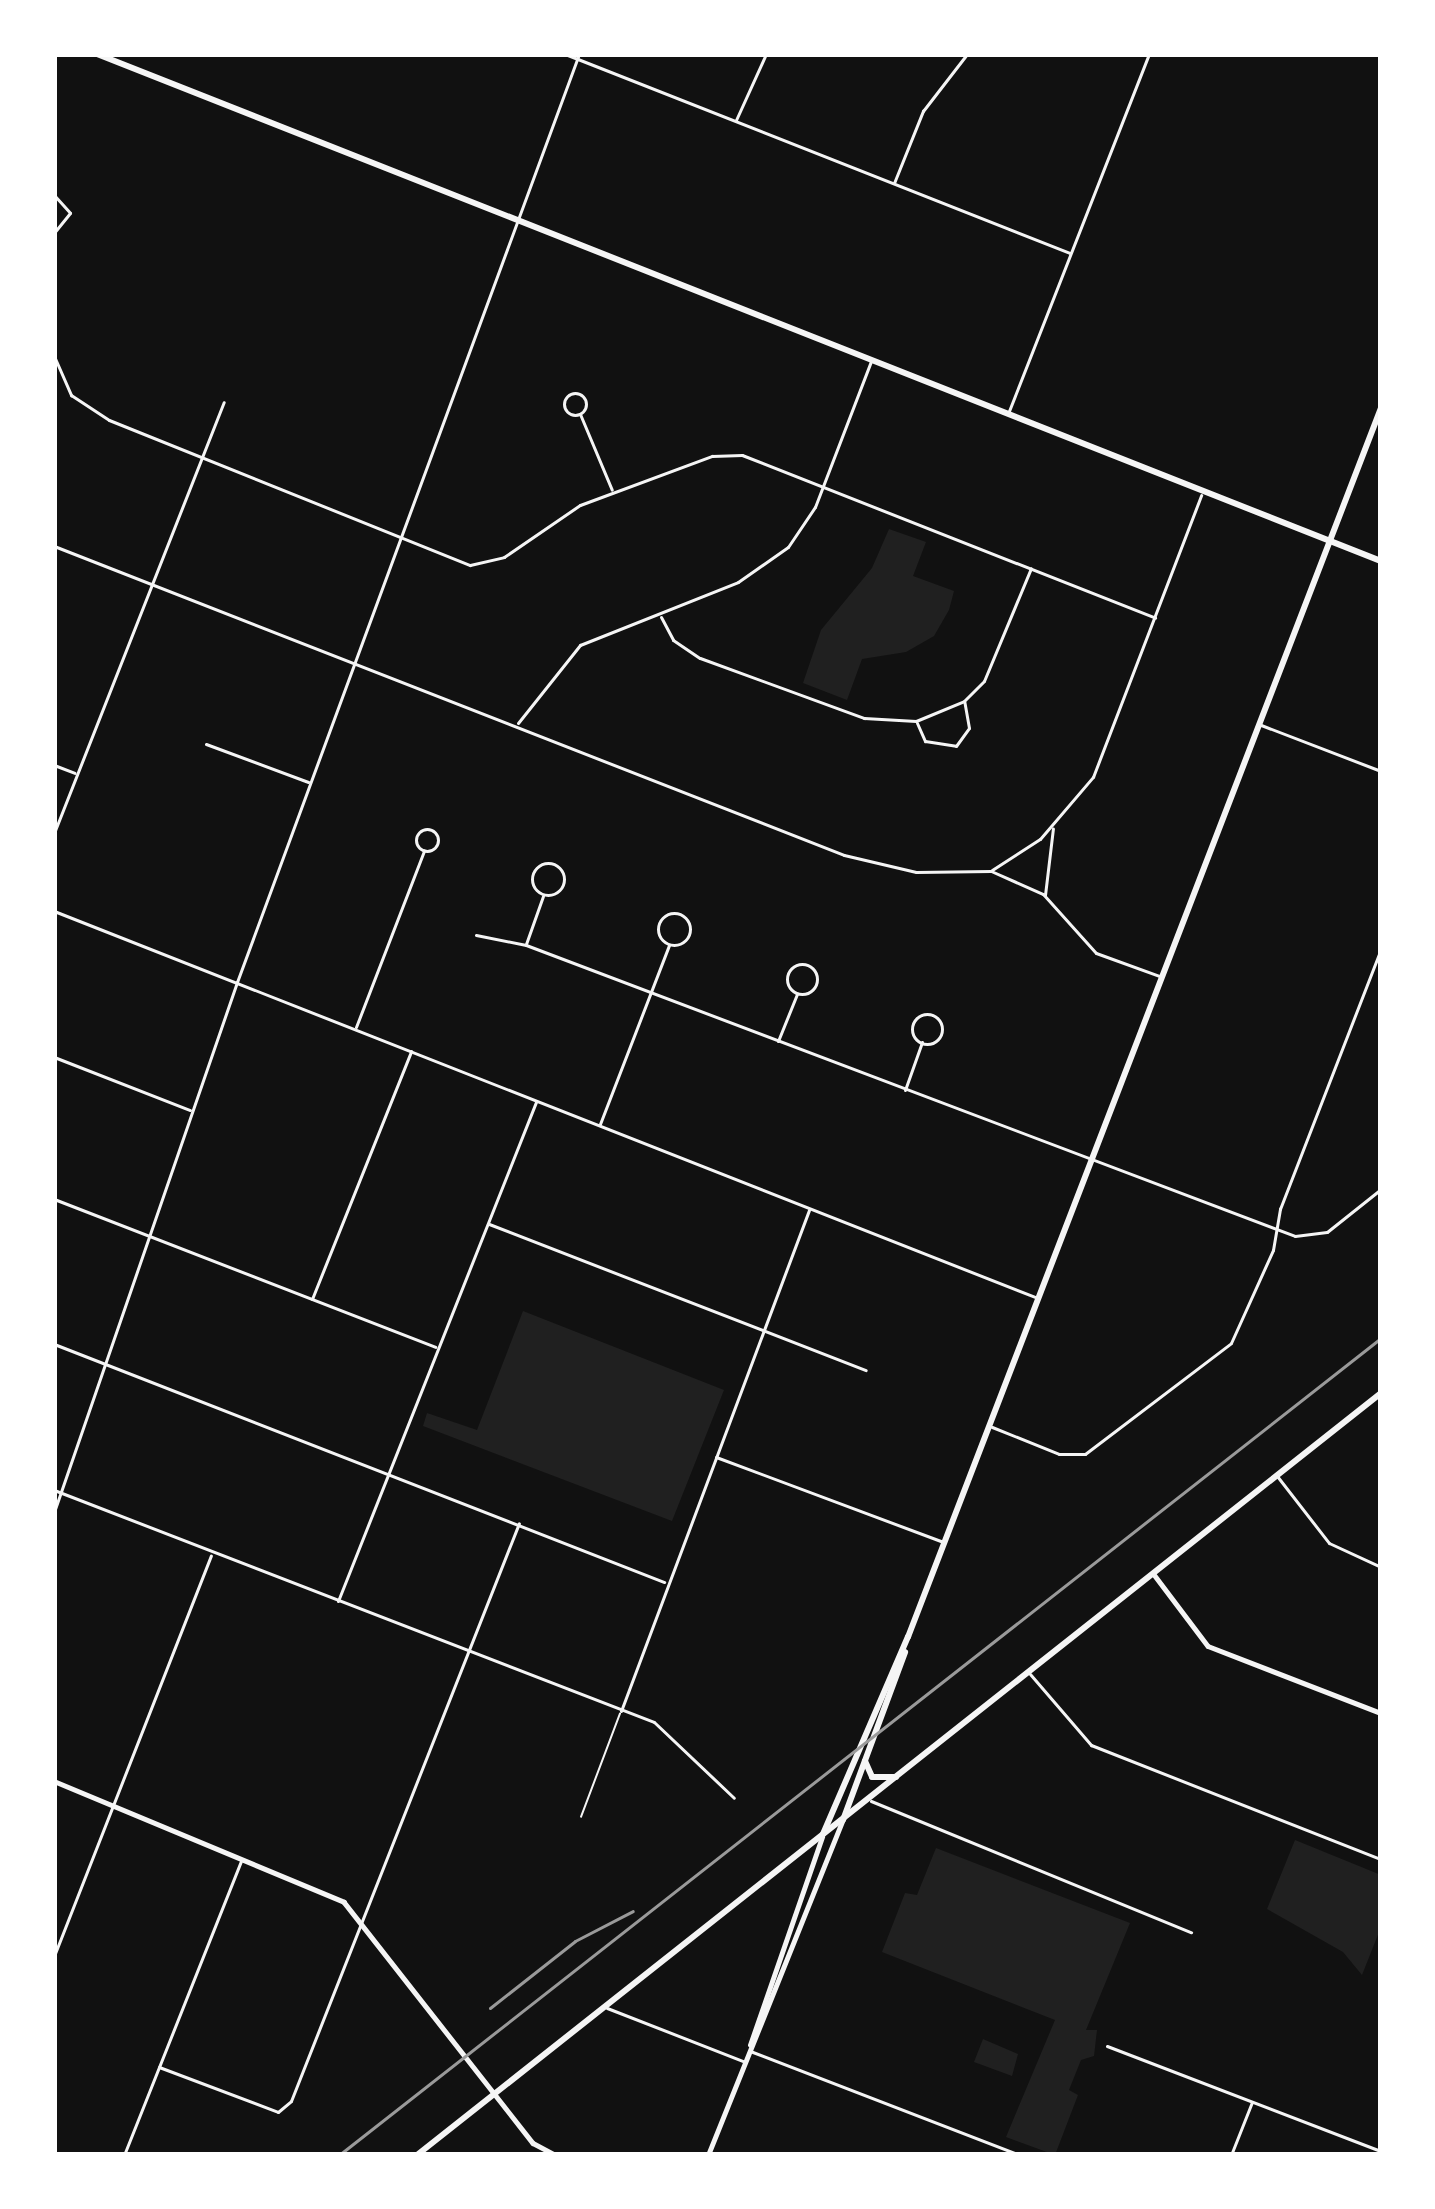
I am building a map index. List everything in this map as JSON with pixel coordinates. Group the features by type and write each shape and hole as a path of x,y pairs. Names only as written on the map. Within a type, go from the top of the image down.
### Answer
{"main road":[{"path":"97,54 1381,561"},
{"path":"843,1820 908,1637 1381,408"},
{"path":"417,2155 1381,1393"},
{"path":"822,1837 908,1637"},
{"path":"865,1761 872,1777 900,1776"}],"street":[{"path":"565,54 1070,253"},
{"path":"735,122 766,54"},
{"path":"893,185 923,111 967,54"},
{"path":"1008,412 1149,54"},
{"path":"54,1512 57,1491 237,982 578,56"},
{"path":"54,194 70,213 54,233"},
{"path":"54,356 71,395 88,409 454,561 488,564 613,491 727,455 824,483 1155,618"},
{"path":"517,724 580,645 738,582 788,547 824,483 872,358"},
{"path":"54,833 224,403"},
{"path":"580,414 613,491"},
{"path":"991,871 1056,821 1093,777 1204,490"},
{"path":"54,546 844,855 916,872 991,871 1045,896 1080,943 1162,977"},
{"path":"660,616 673,640 700,658 864,718 916,721 964,701 995,664 1030,568"},
{"path":"916,721 925,741 956,746 970,728 964,701"},
{"path":"1259,724 1381,771"},
{"path":"206,744 310,783"},
{"path":"54,765 77,774"},
{"path":"1045,896 1044,856 1056,821"},
{"path":"355,1029 424,851"},
{"path":"526,945 544,894 562,886 554,864 532,874 544,894"},
{"path":"54,911 1039,1298"},
{"path":"600,1126 669,945 689,933 676,914 658,926 669,945"},
{"path":"476,935 526,945 1277,1229 1314,1236 1381,1189"},
{"path":"989,1426 1059,1454 1093,1451 1231,1343 1381,947"},
{"path":"777,1043 797,993 816,983 809,966 788,973 797,993"},
{"path":"904,1091 922,1042 913,1024 932,1015 941,1034 922,1042"},
{"path":"311,1300 412,1051"},
{"path":"54,1057 191,1111"},
{"path":"338,1602 536,1100"},
{"path":"54,1198 437,1347"},
{"path":"621,1712 664,1582 810,1209"},
{"path":"488,1223 866,1370"},
{"path":"54,1344 664,1582"},
{"path":"714,1456 944,1543"},
{"path":"1276,1475 1329,1544 1381,1567"},
{"path":"57,1491 665,1728 734,1798"},
{"path":"158,2067 280,2111 519,1523"},
{"path":"54,1956 213,1552"},
{"path":"1153,1572 1208,1646 1381,1713"},
{"path":"1028,1672 1091,1744 1381,1859"},
{"path":"54,1780 332,1894 360,1920 533,2143 556,2155"},
{"path":"870,1800 884,1812 1191,1932"},
{"path":"748,2050 843,1820"},
{"path":"708,2155 822,1837"},
{"path":"124,2155 243,1857"},
{"path":"605,2007 744,2061"},
{"path":"1107,2046 1381,2151"},
{"path":"748,2050 1020,2155"},
{"path":"1231,2155 1252,2102"}],"lane":[{"path":"581,1817 621,1712"}],"shaded area":[{"path":"889,529 926,542 913,576 954,591 949,610 934,636 906,652 862,659 847,700 803,683 821,630 872,568"},
{"path":"523,1311 724,1390 672,1521 423,1426 427,1413 477,1430"},
{"path":"1295,1840 1381,1875 1381,1927 1362,1975 1343,1952 1267,1909"},
{"path":"936,1848 1130,1923 1086,2030 1097,2030 1094,2056 1081,2060 1069,2090 1078,2095 1055,2155 1006,2137 1055,2020 882,1952 905,1893 917,1895"},
{"path":"983,2039 1018,2054 1012,2076 974,2062"}],"railway":[{"path":"339,2155 1381,1338"},
{"path":"490,2008 575,1941 633,1911"}]}
